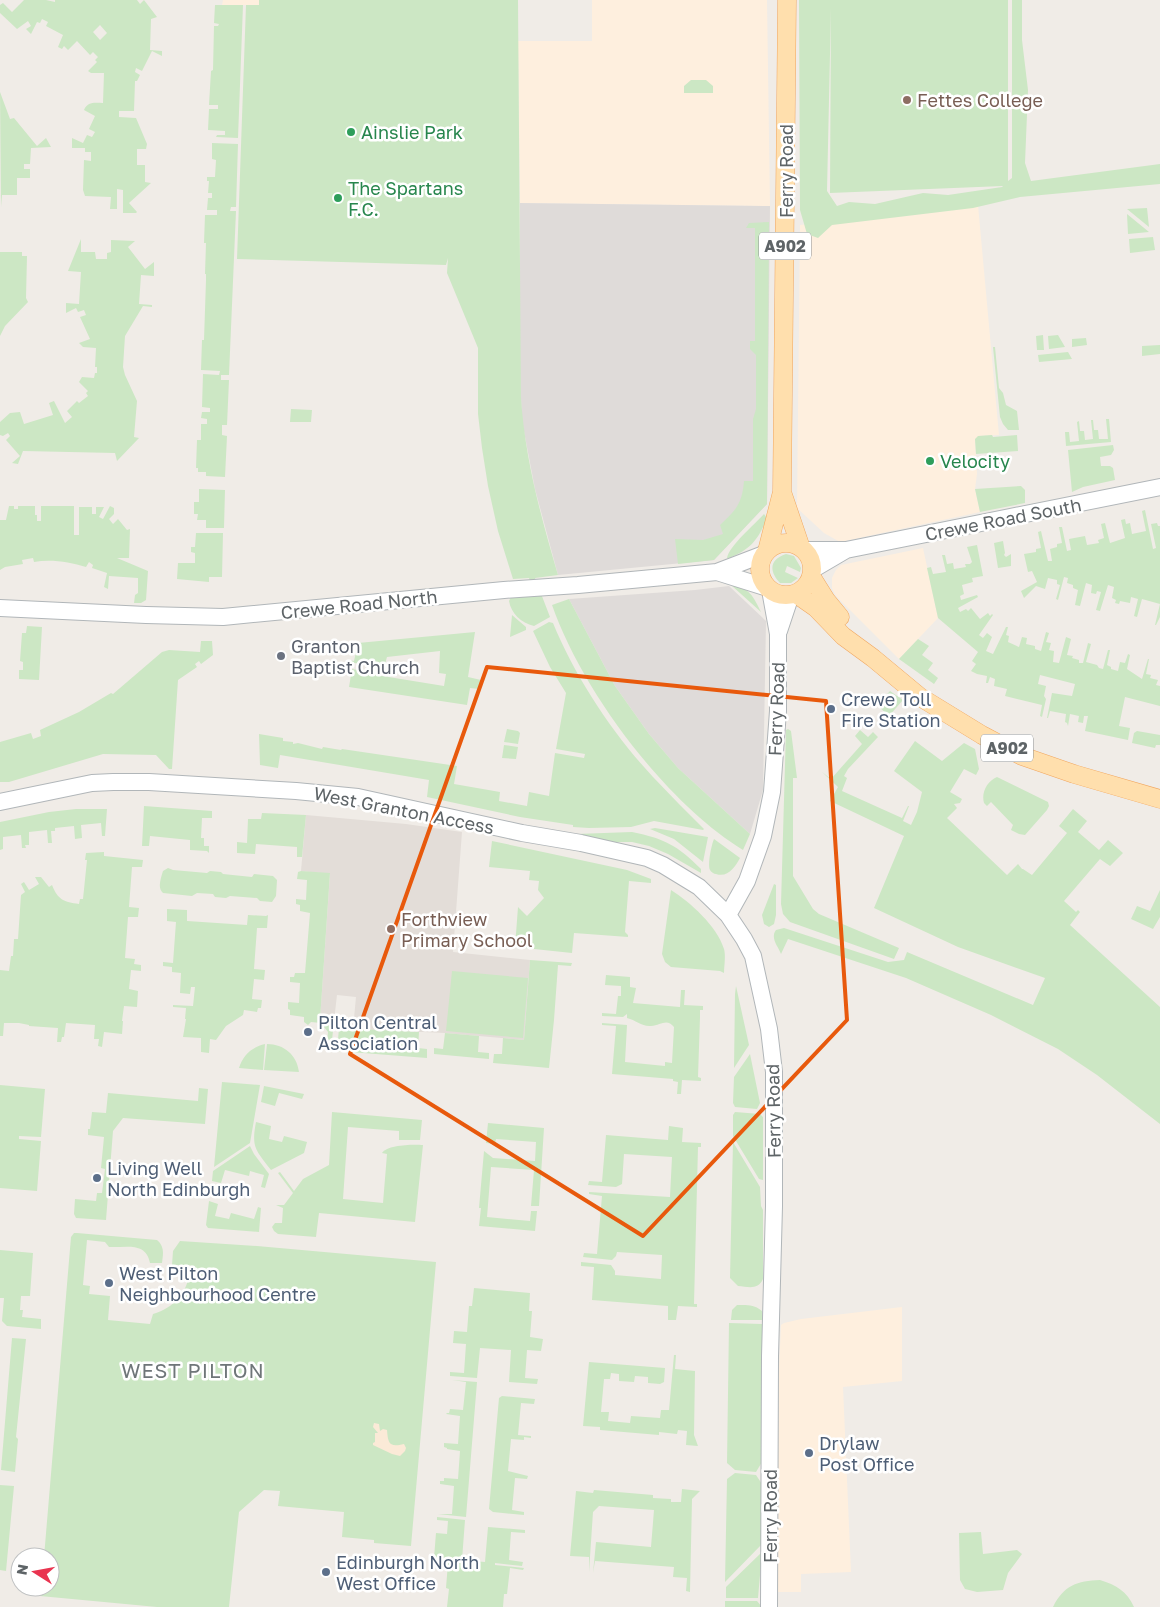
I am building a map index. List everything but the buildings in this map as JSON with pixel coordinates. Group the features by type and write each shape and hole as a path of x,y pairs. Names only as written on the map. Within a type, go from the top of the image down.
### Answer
{"main road":[{"name":"Ferry Road","path":"765,553 782,492 787,0"},
{"name":"Ferry Road","path":"782,492 802,549"},
{"path":"812,573 806,587 794,594 780,595 764,584 760,572 761,560 765,553 777,544 789,543 802,549 810,559 812,573 826,600 873,658"},
{"path":"794,594 816,608 844,636 873,658"},
{"name":"A902","path":"873,658 920,697 982,735 1022,756 1074,774 1160,799"}],"street":[{"name":"Crewe Road South","path":"802,549 846,550 1160,487"},
{"name":"Crewe Road South","path":"812,573 846,550"},
{"name":"Crewe Road North","path":"0,608 146,615 223,616 717,572 765,553"},
{"name":"Crewe Road North","path":"717,572 769,589"},
{"name":"Ferry Road","path":"769,589 778,634 778,711 772,792 763,836 747,881 728,915 753,956 769,1029 774,1072 769,1607"},
{"name":"Ferry Road","path":"778,634 794,594"},
{"name":"West Granton Access","path":"0,802 92,783 113,782 149,782 310,792 358,798 647,858 663,865 699,887 728,915"}],"highlighted area":[{"path":"487,667 826,701 847,1020 643,1236 350,1054"}],"shaded area":[{"path":"223,0 259,0 259,5 222,5"},
{"path":"592,0 767,0 770,206 520,203 518,41 592,41"},
{"path":"520,203 770,206 767,504 714,560 558,575 535,489 522,421 520,375"},
{"path":"978,205 999,435 979,436 975,440 977,474 975,489 980,512 840,542 824,533 797,508 800,225"},
{"path":"923,548 938,618 899,659 836,596 832,588 832,578 841,565"},
{"path":"729,586 766,621 763,790 750,834 678,768 649,734 615,686 569,599"},
{"name":"Forthview Primary School","path":"306,815 406,824 462,832 453,952 530,960 524,1040 445,1033 353,1029 356,997 337,995 334,1021 320,1020 330,874 301,871"},
{"path":"902,1307 902,1381 843,1387 851,1572 801,1574 801,1592 777,1592 781,1325 801,1319"}],"green space":[{"path":"24,0 55,2 55,0 137,0 140,4 144,0 157,17 151,19 150,50 162,51 162,56 152,51 142,71 136,68 135,72 140,75 137,81 135,81 134,111 119,111 119,117 136,118 147,144 146,149 137,149 137,165 145,165 145,182 151,183 129,203 136,213 123,213 123,190 117,189 117,209 110,209 111,197 85,196 83,190 84,160 91,161 91,152 85,152 85,148 72,148 72,138 83,143 87,135 92,137 95,132 89,129 95,116 84,110 90,104 103,103 104,73 91,73 88,71 97,62 95,60 98,57 93,52 90,55 77,41 68,50 64,46 62,49 58,47 63,35 46,26 48,22 42,19 40,23 37,22 31,34 26,29 31,26 28,21 17,29 0,13 0,5 3,3 12,12","holes":["100,25 107,33 100,40 93,32"]},
{"name":"Ainslie Park","path":"259,0 518,0 521,398 530,466 558,575 535,578 550,617 534,626 525,623 517,617 509,601 511,597 535,593 529,578 513,579 498,531 488,486 478,414 478,348 447,273 448,258 446,265 237,259 246,5 259,5"},
{"name":"Fettes College","path":"799,0 1008,0 1008,181 1012,178 1012,0 1022,0 1022,40 1028,90 1025,163 1031,181 1160,164 1160,184 1020,197 973,208 832,225 818,238 807,234 800,210","holes":["831,8 830,193 1003,186 948,195 923,193 875,204 849,202 837,206 827,191"]},
{"path":"215,5 243,5 238,138 216,137 217,135 225,135 225,131 208,130 209,109 218,109 218,105 209,105 211,71 213,70 214,26 219,24 214,23"},
{"path":"691,80 706,80 713,86 713,93 684,93 684,86"},
{"path":"0,92 10,119 14,118 37,146 46,138 51,147 31,148 30,164 24,164 24,169 30,169 30,178 17,178 17,195 2,195 1,207"},
{"path":"212,143 238,144 236,207 231,207 230,211 236,211 229,375 221,375 221,380 229,380 227,425 222,425 222,435 227,436 225,477 206,476 206,472 198,472 198,468 196,468 197,440 201,440 201,424 207,424 207,419 201,418 202,412 210,412 210,408 202,407 203,374 219,375 220,371 201,370 206,280 205,215 217,215 217,210 207,210 208,198 212,198 212,193 208,193 209,181 207,181 207,177 215,177 216,160 212,159"},
{"path":"1147,208 1149,227 1127,209"},
{"path":"1127,214 1149,232 1128,234"},
{"path":"769,222 767,504 714,560 678,564 675,539 703,540 723,534 720,525 740,501 744,481 753,481 756,355 750,349 750,341 755,341 755,228 746,228 749,223"},
{"path":"1153,237 1155,250 1130,253 1129,239"},
{"path":"81,239 81,252 95,252 96,259 107,259 107,253 111,252 111,240 135,241 128,247 145,269 154,262 154,276 141,275 139,304 152,305 152,307 143,306 125,336 123,367 137,401 134,437 139,438 117,461 115,453 23,451 18,464 12,463 20,456 6,440 10,436 8,433 3,436 0,435 0,422 10,413 20,412 24,424 53,415 49,403 54,401 65,423 72,417 67,411 77,401 79,403 88,396 86,393 88,391 79,382 82,377 94,378 95,373 97,373 97,367 95,367 96,348 83,347 79,343 90,339 80,317 86,315 84,310 78,312 76,308 66,313 66,303 79,304 81,272 68,271"},
{"path":"0,252 22,252 22,256 27,256 26,298 28,302 5,326 0,336"},
{"path":"1043,335 1044,350 1037,350 1036,336"},
{"path":"1058,335 1065,347 1049,349 1048,336"},
{"path":"1086,338 1087,345 1072,347 1072,339"},
{"path":"1160,345 1160,354 1142,356 1142,346"},
{"path":"993,347 995,347 999,388 1003,393 1006,405 1017,411 1019,430 1008,430 1000,417"},
{"path":"1068,352 1072,359 1039,362 1038,355"},
{"path":"291,409 312,410 311,422 290,422"},
{"path":"1106,419 1109,419 1111,442 1066,446 1065,432 1069,432 1070,442 1079,441 1077,422 1079,421 1080,431 1084,431 1085,440 1093,439 1091,420 1093,420 1094,430 1098,430 1099,439 1108,439"},
{"path":"992,435 993,437 1017,435 1018,451 976,454 975,439 978,436"},
{"path":"1113,445 1114,450 1111,455 1100,457 1101,466 1113,468 1115,480 1083,487 1072,492 1068,450"},
{"path":"1021,486 1025,490 1025,503 980,512 975,489"},
{"path":"199,489 225,490 224,528 206,528 206,520 197,520 198,514 194,514 194,502 199,502"},
{"path":"9,506 14,506 14,509 18,509 18,506 35,506 37,521 41,521 41,506 74,506 74,535 79,535 79,507 92,507 92,514 96,514 96,507 104,507 99,517 103,519 110,506 114,508 114,514 109,519 113,524 118,519 127,530 130,529 129,558 117,558 148,571 146,600 141,603 134,603 135,595 138,593 138,578 109,576 108,589 104,587 107,573 92,568 93,565 89,562 86,567 60,562 34,562 33,558 22,560 23,564 5,567 0,570 0,520 6,520"},
{"path":"1145,510 1153,549 1156,548 1151,524 1157,523 1160,526 1160,604 1142,599 1137,617 1134,616 1138,599 1131,597 1130,603 1120,601 1119,604 1115,603 1116,600 1112,598 1114,587 1108,585 1100,611 1096,610 1101,592 1091,593 1092,585 1086,583 1080,606 1075,605 1078,590 1073,588 1073,585 1067,583 1068,578 1064,577 1058,600 1056,599 1060,585 1057,584 1057,580 1048,578 1045,589 1036,586 1024,598 1021,591 1037,582 1032,571 1028,572 1024,554 1036,552 1036,549 1041,548 1038,532 1041,531 1048,561 1052,561 1050,549 1062,543 1059,527 1062,527 1067,551 1071,550 1069,539 1085,536 1087,545 1099,543 1098,540 1104,538 1101,524 1105,523 1110,543 1125,538 1121,520 1125,519 1126,524 1130,523 1132,534 1146,531 1142,511"},
{"path":"764,514 767,518 753,543 743,551 727,558 737,541"},
{"path":"196,533 223,533 222,577 209,577 209,582 177,579 178,563 195,563 195,553 191,552 191,547 195,547"},
{"path":"1003,541 1004,555 1006,557 1011,554 1011,566 998,568 994,543"},
{"path":"977,545 983,576 972,578 973,582 962,585 964,594 960,596 961,600 977,595 978,597 958,608 960,612 966,609 968,611 971,608 980,619 988,613 990,616 993,615 979,635 983,638 987,633 992,637 986,651 993,654 1006,627 1008,627 1006,635 1009,636 1008,642 1019,647 1022,637 1027,638 1026,644 1035,646 1035,649 1041,651 1046,632 1049,633 1046,642 1051,643 1049,650 1054,651 1053,662 1059,663 1066,637 1071,639 1067,655 1079,660 1079,663 1083,663 1088,643 1091,644 1086,662 1103,669 1108,650 1110,650 1107,665 1111,669 1118,671 1120,662 1125,663 1128,654 1130,655 1127,669 1142,679 1149,659 1146,674 1151,675 1150,678 1158,680 1156,685 1160,686 1160,706 1125,697 1119,726 1130,728 1128,740 1085,731 1088,716 1084,716 1083,723 1078,722 1079,716 1070,714 1068,726 1065,722 1066,714 1050,711 1047,718 1052,693 1072,696 1075,684 1040,675 1038,684 1046,686 1044,696 1046,699 1042,717 1040,716 1042,705 1005,696 1007,689 994,686 995,679 990,677 988,683 986,683 987,676 971,671 976,664 972,661 978,652 938,618 927,568 931,567 933,574 946,572 942,555 945,555 947,564 953,563 954,569 966,567 965,564 972,562 967,547"},
{"path":"786,554 794,556 801,568 800,572 787,566 785,572 798,578 791,583 780,583 776,579 773,566 776,559"},
{"path":"731,585 747,591 756,601 761,612"},
{"path":"569,599 615,686 649,734 678,768 750,834 743,850 684,804 656,774 605,708 584,673 552,605"},
{"path":"1160,604 1160,617 1155,625"},
{"path":"512,615 526,627 526,630 510,637"},
{"path":"549,622 553,623 572,664 610,724 659,784 703,830 654,821 631,827 573,827 573,825 520,817 427,797 429,780 280,755 278,768 260,765 259,734 283,738 283,741 293,742 293,744 298,743 322,749 323,747 342,749 457,766 454,784 500,792 499,801 527,806 529,792 549,796 555,753 584,758 585,754 556,749 566,693 550,667 533,631"},
{"path":"27,626 42,627 39,680 19,679 19,670 23,670 23,662 20,661 22,633 26,633"},
{"path":"475,632 468,677 481,680 479,689 470,688 467,705 349,687 352,669 370,672 370,674 444,686 446,674 439,673 440,651 387,657 385,664 362,664 347,662 347,660 354,661 358,643"},
{"path":"918,639 929,646 922,655 933,663 928,670 938,678 934,684 899,659"},
{"path":"201,641 212,641 213,655 201,664 199,661 195,664 197,667 178,680 172,769 169,769 156,755 103,754 9,782 0,782 0,742 31,733 33,739 41,736 40,730 79,712 111,693 113,694 162,652 169,650 200,652"},
{"path":"890,691 903,700 889,716 877,705"},
{"path":"507,729 520,733 518,744 504,742"},
{"path":"786,730 791,731 797,778 793,778 793,876 813,909 819,914 899,948 894,959 790,922 783,914 781,904"},
{"path":"860,730 868,737 873,732 878,737 848,769 844,776 847,778 842,791 902,818 909,806 903,821 911,825 917,812 922,792 894,771 915,741 942,761 964,743 975,749 979,769 976,775 964,769 950,792 962,799 960,803 954,804 957,808 947,818 1007,875 1018,864 1032,875 1067,833 1059,826 1073,809 1087,821 1078,832 1099,850 1108,840 1123,853 1110,866 1100,859 1064,901 1076,912 1078,910 1080,912 1070,925 1160,1007 1160,1124 1097,1075 1058,1049 991,1015 906,978 788,939 781,954 775,942 774,933 776,930 784,928 888,962 904,960 907,952 1033,1005 1045,978 958,947 874,908 904,836 830,801 838,787 822,772 831,779 862,744 855,736"},
{"path":"1137,731 1160,735 1160,745 1156,745 1155,748 1132,743 1134,733"},
{"path":"504,745 518,747 516,759 502,758"},
{"path":"997,777 1048,802 1047,810 1025,835 1011,830 1013,825 991,802 987,806 984,803 983,795 986,788 990,781"},
{"path":"144,806 212,811 212,818 202,818 201,838 204,838 204,846 209,846 209,853 207,851 190,850 190,840 150,836 149,846 142,846"},
{"path":"76,809 107,809 105,836 102,836 101,823 81,825 82,838 75,839 74,826 55,828 55,831 51,831 52,843 48,843 47,830 29,832 29,845 25,845 26,848 22,848 21,835 3,837 3,849 0,850 0,822 49,812"},
{"path":"262,813 306,815 302,857 297,857 297,847 256,844 255,854 237,853 237,842 247,843 248,819 261,819"},
{"path":"655,828 708,837 703,862 674,839 650,829"},
{"path":"632,832 653,837 670,844 701,869 701,873 668,854 649,846 632,842 611,842 576,834"},
{"path":"714,839 740,858 728,873 720,875 710,871 710,854"},
{"path":"492,841 627,870 651,879 651,883 629,881 625,932 628,937 574,933 572,953 515,947 518,907 527,916 544,898 538,890 539,881 529,880 530,871 489,867"},
{"path":"104,852 104,856 143,860 142,867 132,867 129,907 139,908 138,917 128,917 125,958 135,959 134,964 141,965 141,971 131,970 129,989 138,991 137,1007 124,1006 122,1034 104,1032 102,1047 98,1046 99,1039 94,1039 95,1025 66,1023 64,1037 62,1037 61,1042 57,1042 58,1028 4,1023 3,1036 0,1036 0,970 9,971 11,956 13,956 14,939 18,939 21,895 25,892 21,884 24,882 29,890 39,884 35,877 41,877 49,887 52,885 59,897 79,904 80,899 83,899 86,853"},
{"path":"168,868 207,873 210,871 221,872 223,874 252,877 254,874 273,876 277,880 276,896 272,902 260,901 257,898 215,897 213,894 197,893 192,896 163,893 160,888 161,880 163,871"},
{"path":"298,872 330,873 320,1020 334,1021 331,1050 326,1049 324,1044 327,1043 328,1032 321,1023 311,1022 308,1025 304,1022 304,1017 290,1015 290,1010 288,1009 288,1002 299,1003 300,983 290,982 290,977 294,977 295,973 305,973 310,913 300,911 300,905 296,904 296,899 306,900 307,880 297,879"},
{"path":"774,884 776,885 776,915 774,924 769,927 764,924 762,915"},
{"path":"671,890 702,915 715,932 725,952 724,973 720,971 671,967 665,962 662,954"},
{"path":"1160,890 1160,917 1153,929 1131,919 1137,906 1150,911"},
{"path":"167,909 187,910 187,921 247,925 248,915 268,915 267,928 257,928 254,969 265,970 264,980 254,979 252,999 262,1000 261,1008 258,1008 257,1012 244,1010 243,1015 226,1026 216,1040 210,1039 209,1053 201,1052 201,1038 183,1037 186,1008 173,1007 173,1005 193,1006 195,987 191,987 190,994 180,993 181,973 172,972 172,967 163,966 163,962 173,963 176,922 167,921"},
{"path":"530,960 572,963 571,966 558,965 549,1068 493,1063 494,1054 502,1054 503,1038 524,1040"},
{"path":"452,971 528,978 523,1038 446,1031"},
{"path":"606,975 630,977 630,987 636,988 633,1003 680,1007 681,990 685,990 684,1005 703,1006 703,1010 700,1010 698,1077 701,1078 701,1081 682,1080 681,1094 677,1094 678,1082 673,1081 673,1079 612,1074 616,1026 602,1025 602,1023 627,1025 625,1062 665,1066 665,1062 672,1063 674,1027 666,1022 651,1026 645,1025 627,1018 627,1014 623,1017 602,1016 602,1013 616,1014 618,996 621,996 621,986 605,985"},
{"path":"736,986 749,1045 734,1068 735,994"},
{"path":"339,1028 419,1032 418,1048 427,1049 427,1058 337,1051"},
{"path":"445,1033 479,1036 478,1052 489,1053 489,1059 434,1054 434,1048 443,1049"},
{"path":"265,1044 263,1070 239,1068 249,1052"},
{"path":"267,1044 279,1046 289,1052 296,1060 299,1072 264,1070"},
{"path":"750,1054 760,1103 757,1109 735,1107 733,1103 734,1077"},
{"path":"222,1082 260,1085 250,1143 214,1167"},
{"path":"0,1085 45,1089 41,1137 19,1136 19,1139 41,1141 37,1191 0,1188"},
{"path":"264,1086 304,1094 302,1099 279,1093 275,1106 261,1102"},
{"path":"199,1088 208,1089 205,1124 123,1118 113,1131 106,1220 76,1218 74,1214 75,1199 96,1201 97,1193 102,1193 105,1169 101,1168 104,1137 88,1135 88,1129 90,1129 92,1112 106,1113 108,1093 198,1101"},
{"path":"332,1112 422,1120 420,1140 399,1140 399,1131 348,1127 343,1199 383,1203 387,1154 382,1153 394,1147 423,1145 415,1222 319,1213 316,1237 278,1234 274,1231 272,1227 275,1223 282,1223 283,1208 276,1205 284,1205 293,1193 278,1173 280,1172 294,1191 303,1179 329,1165"},
{"path":"735,1112 760,1114 763,1117 763,1180 759,1179 733,1136 733,1115"},
{"path":"256,1122 271,1126 269,1139 282,1142 284,1136 307,1142 304,1153 271,1170 256,1148 254,1138"},
{"path":"488,1123 544,1128 539,1206 531,1206 534,1170 491,1167 487,1217 530,1221 531,1211 537,1211 535,1231 479,1226 484,1151 493,1158 535,1161 536,1142 496,1139 495,1144 486,1143"},
{"path":"669,1126 683,1128 682,1142 701,1143 701,1147 698,1147 694,1304 697,1304 697,1307 678,1306 676,1320 668,1320 668,1306 592,1300 594,1267 581,1266 581,1262 611,1265 615,1275 661,1279 662,1255 617,1252 612,1260 583,1257 584,1253 597,1254 602,1196 589,1194 589,1192 670,1197 672,1157 624,1154 622,1184 616,1187 588,1185 589,1181 602,1182 606,1135 668,1140"},
{"path":"733,1142 760,1187 763,1210 763,1279 759,1285 753,1287 738,1286 730,1278"},
{"path":"250,1146 269,1174 265,1188 261,1187 264,1175 250,1171 249,1176 225,1170 221,1183 212,1181 213,1171"},
{"path":"209,1201 218,1204 215,1216 229,1219 231,1213 254,1219 258,1207 261,1208 259,1232 208,1228 206,1225"},
{"path":"74,1233 157,1240 160,1243 163,1251 162,1263 150,1263 144,1251 134,1247 109,1247 105,1242 87,1240 83,1285 90,1286 89,1294 110,1296 108,1320 150,1324 153,1314 175,1302 184,1290 187,1282 190,1265 172,1265 173,1251 180,1241 436,1262 411,1546 374,1543 374,1540 342,1537 344,1512 278,1506 280,1491 264,1490 239,1512 229,1607 157,1607 51,1597 60,1597 60,1547 45,1547 71,1237"},
{"path":"0,1250 33,1253 30,1296 21,1296 20,1310 23,1310 22,1317 41,1319 41,1329 7,1326 2,1321 4,1298 0,1298"},
{"path":"474,1288 530,1293 529,1311 532,1311 530,1337 543,1339 541,1351 527,1350 525,1378 538,1379 537,1384 509,1382 511,1350 480,1348 477,1378 450,1376 450,1372 464,1373 466,1344 453,1343 454,1331 467,1332 469,1306 472,1306"},
{"path":"737,1305 756,1307 762,1311 762,1320 731,1320 732,1310"},
{"path":"729,1323 762,1324 762,1462 756,1472 735,1470 727,1463"},
{"path":"12,1338 26,1339 16,1437 18,1439 15,1472 1,1470"},
{"path":"674,1355 676,1355 675,1369 695,1371 694,1435 698,1446 686,1445 687,1431 678,1430 677,1434 659,1432 659,1435 600,1430 600,1427 583,1426 589,1362 665,1368 664,1382 660,1384 648,1383 648,1377 635,1376 634,1382 619,1381 619,1374 611,1373 610,1379 604,1379 601,1412 609,1412 608,1421 630,1423 631,1416 660,1418 661,1410 669,1410"},
{"path":"452,1380 477,1382 466,1517 438,1514 452,1514 454,1486 440,1484 440,1481 444,1481 444,1478 458,1479 460,1451 447,1449 444,1447 444,1443 458,1444 460,1416 446,1414 449,1413 450,1409 463,1410 466,1382"},
{"path":"502,1396 535,1399 534,1404 521,1403 518,1435 531,1436 531,1438 524,1437 524,1440 511,1439 508,1471 528,1476 527,1479 515,1478 512,1510 524,1512 524,1515 493,1512 489,1509 499,1398"},
{"path":"735,1473 756,1475 762,1484 762,1544 725,1582 727,1479"},
{"path":"0,1485 14,1486 6,1571 0,1570"},
{"path":"682,1489 700,1491 692,1499 690,1592 686,1591 687,1578 673,1577 674,1567 595,1561 593,1573 596,1542 651,1547 654,1510 599,1506 593,1512 589,1572 589,1557 570,1556 576,1491 593,1493 594,1490 653,1495 653,1498 671,1499 671,1502 681,1502"},
{"path":"437,1517 465,1520 462,1560 485,1562 488,1527 525,1530 525,1533 511,1532 509,1560 523,1562 522,1566 495,1563 495,1565 524,1568 523,1570 510,1568 507,1594 504,1594 503,1607 447,1607 449,1589 446,1588 448,1563 435,1561 434,1558 436,1533 447,1534 448,1521 437,1520"},
{"path":"981,1532 983,1554 1017,1550 1022,1554 1008,1573 1003,1590 977,1592 965,1589 960,1580 959,1533"},
{"path":"762,1552 758,1598 726,1598 726,1587"},
{"path":"1100,1580 1120,1589 1134,1607 1053,1607 1062,1594 1072,1586 1078,1583"},
{"path":"725,1601 757,1601 762,1607 725,1607"}],"sand":[{"path":"374,1423 379,1424 380,1431 383,1429 387,1430 389,1441 392,1445 404,1444 405,1451 400,1456 373,1445 375,1433 378,1433 373,1427"}],"place":[{"name":"Fettes College","path":"907,100"},
{"name":"Ainslie Park","path":"351,132"},
{"name":"The Spartans F.C.","path":"338,198"},
{"name":"Velocity","path":"930,461"},
{"name":"Granton Baptist Church","path":"281,656"},
{"name":"Crewe Toll Fire Station","path":"831,709"},
{"name":"Forthview Primary School","path":"391,929"},
{"name":"Pilton Central Association","path":"308,1032"},
{"name":"Living Well North Edinburgh","path":"97,1178"},
{"name":"West Pilton Neighbourhood Centre","path":"109,1283"},
{"name":"Drylaw Post Office","path":"809,1453"},
{"name":"Edinburgh North West Office","path":"326,1572"}],"district":[{"name":"WEST PILTON","path":"193,1370"}]}
